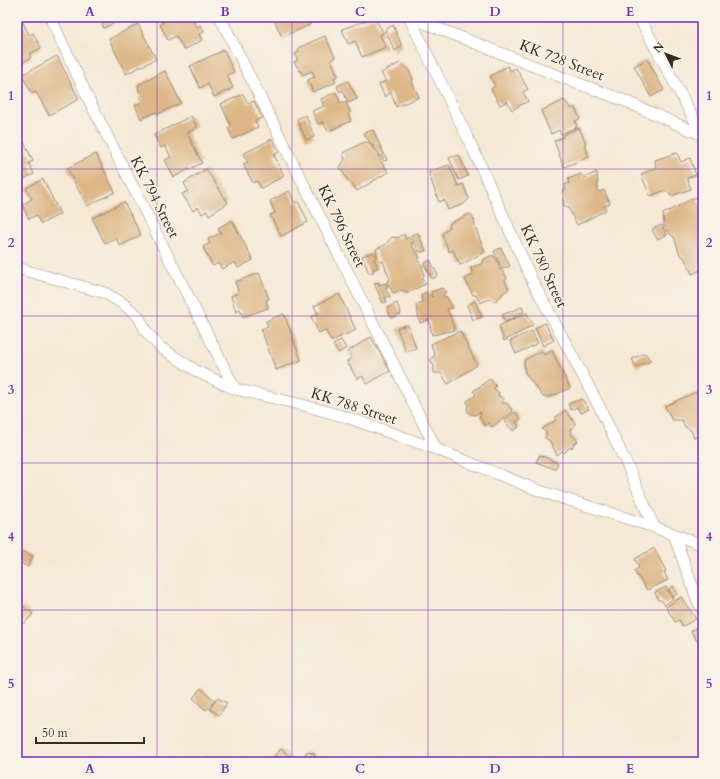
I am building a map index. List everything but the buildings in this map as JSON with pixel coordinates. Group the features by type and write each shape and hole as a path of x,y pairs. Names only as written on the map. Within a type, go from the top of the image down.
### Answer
{"street":[{"name":"KK 794 Street","path":"50,17 90,102 235,389"},
{"name":"KK 796 Street","path":"220,17 436,449"},
{"name":"KK 728 Street","path":"409,17 618,98 702,136"},
{"name":"KK 780 Street","path":"409,17 474,150 532,280 599,406 629,469 654,527"},
{"name":"KK 728 Street","path":"639,17 702,136"},
{"name":"KK 788 Street","path":"17,268 106,293 122,302 138,316 147,333 160,347 198,372 235,389 324,410 436,449 540,491 654,527 703,545"},
{"path":"674,535 696,599 703,611"}]}
